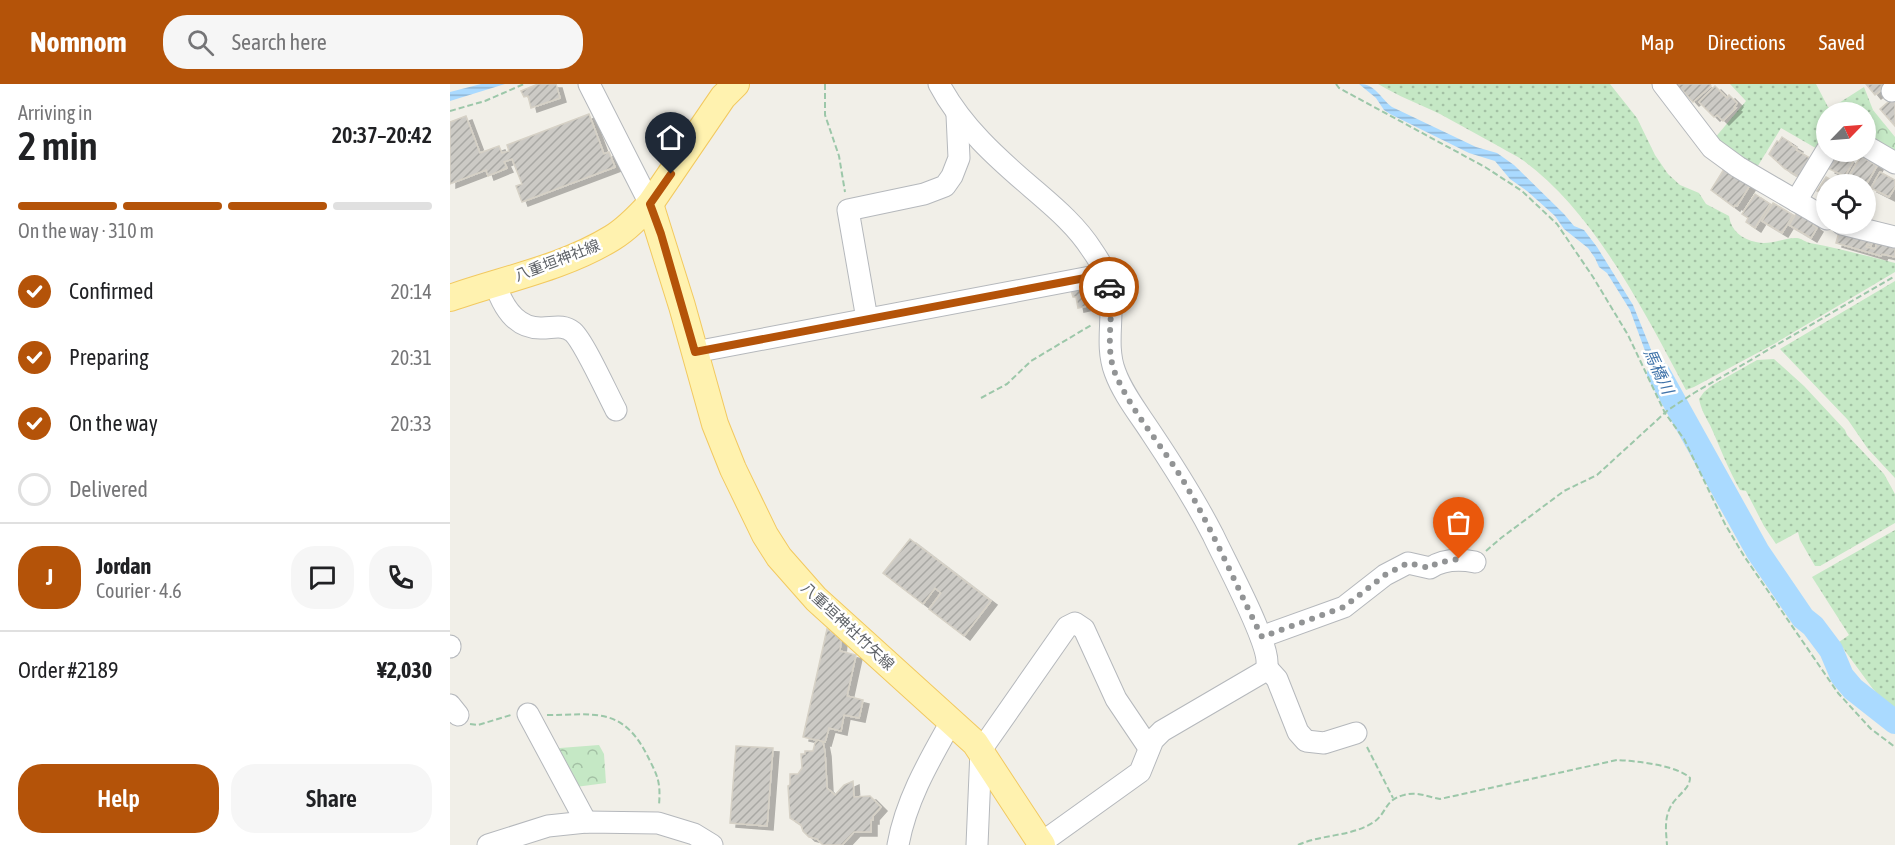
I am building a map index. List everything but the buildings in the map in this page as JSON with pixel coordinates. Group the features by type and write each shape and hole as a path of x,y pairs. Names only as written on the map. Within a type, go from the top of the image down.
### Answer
{"main road":[{"name":"八重垣神社線","path":"450,298 548,266 594,248 613,237 650,204 723,97 736,84"},
{"name":"八重垣神社竹矢線","path":"650,204 661,234 715,423 733,469 765,535 779,556 816,599 975,743 1042,844"}],"street":[{"path":"589,84 650,204"},
{"path":"939,84 957,115 1012,171 1066,218 1092,248 1106,274 1110,293 1110,341 1114,371 1126,394 1181,476 1201,511 1262,637 1267,668 1277,680 1298,732 1306,741 1314,744 1356,733"},
{"path":"1663,84 1712,148 1738,167 1816,213"},
{"path":"867,319 848,210 924,194 945,186 952,177 959,158 957,115"},
{"path":"1876,152 1895,163"},
{"path":"1796,201 1820,162"},
{"path":"1876,232 1895,237"},
{"path":"695,352 1106,274"},
{"path":"495,283 501,301 521,323 536,328 559,326 574,333 616,410"},
{"path":"1262,637 1344,607 1385,575 1408,563 1430,568 1437,563 1459,559 1475,562"},
{"path":"977,845 981,750 1067,627 1075,623 1084,630 1116,699 1149,748"},
{"path":"1042,844 1140,772 1153,740 1162,731 1267,668"},
{"path":"528,714 586,822"},
{"path":"898,845 918,782 951,722"},
{"path":"488,845 548,826 586,822 658,823 694,834 712,845"}],"path":[{"path":"450,111 485,101 524,84"},
{"path":"825,84 825,115 839,156 848,210"},
{"path":"1336,84 1339,88 1485,167 1522,191 1557,224 1593,276 1628,335 1739,548 1838,693 1871,729 1895,747"},
{"path":"1475,562 1501,538 1564,491 1597,475 1667,411 1895,276"},
{"path":"981,398 1006,384 1031,361 1110,315"},
{"path":"454,710 469,724 478,725 513,714 601,715 615,719 627,726 638,739 658,776 660,785 658,823"},
{"path":"1356,733 1369,748 1393,798"},
{"path":"1298,845 1340,836 1375,821 1393,798 1406,794 1440,799 1617,760 1666,767 1686,774 1690,778 1690,783 1671,805 1666,819 1667,845"}],"green space":[{"path":"1378,84 1610,84 1637,118 1655,155 1668,174 1680,185 1699,193 1706,204 1729,216 1732,226 1742,236 1761,243 1799,238 1810,243 1895,263 1895,272 1774,344 1686,390 1616,266 1574,208 1550,183 1515,155 1440,114"},
{"path":"1730,84 1816,84 1825,102 1816,102 1816,148 1781,128 1756,169 1714,139 1746,101"},
{"path":"1864,87 1870,102 1840,102"},
{"path":"1876,114 1895,137 1895,156 1876,145"},
{"path":"1895,281 1895,478 1868,449 1848,420 1780,349"},
{"path":"1774,359 1804,386 1845,430 1847,435 1884,474 1895,494 1895,523 1820,566 1815,566 1798,532 1776,544 1746,491 1740,490 1699,399 1711,386 1757,360"},
{"path":"1895,530 1895,712 1873,689 1840,644 1839,642 1849,635 1812,577"},
{"path":"599,745 604,754 606,783 568,788 547,749"}],"water":[{"path":"481,84 505,84 450,101 450,92"},
{"path":"1359,84 1370,86 1392,107 1476,147 1497,153 1514,165 1574,226 1584,230 1633,305 1658,367 1676,401 1672,404 1648,359 1630,310 1588,248 1564,229 1555,216 1527,191 1510,179 1495,161 1469,153 1390,114"}],"waterway":[{"name":"馬橋川","path":"1659,374 1758,552 1803,618 1813,626 1831,650 1842,676 1853,689 1895,722"}],"way so far":[{"path":"1109,287 1110,341 1114,371 1126,394 1181,476 1201,511 1262,637 1344,607 1385,575 1408,563 1430,568 1437,563 1459,559"}],"route":[{"path":"671,174 650,204 695,352 1106,274 1109,287"}]}
